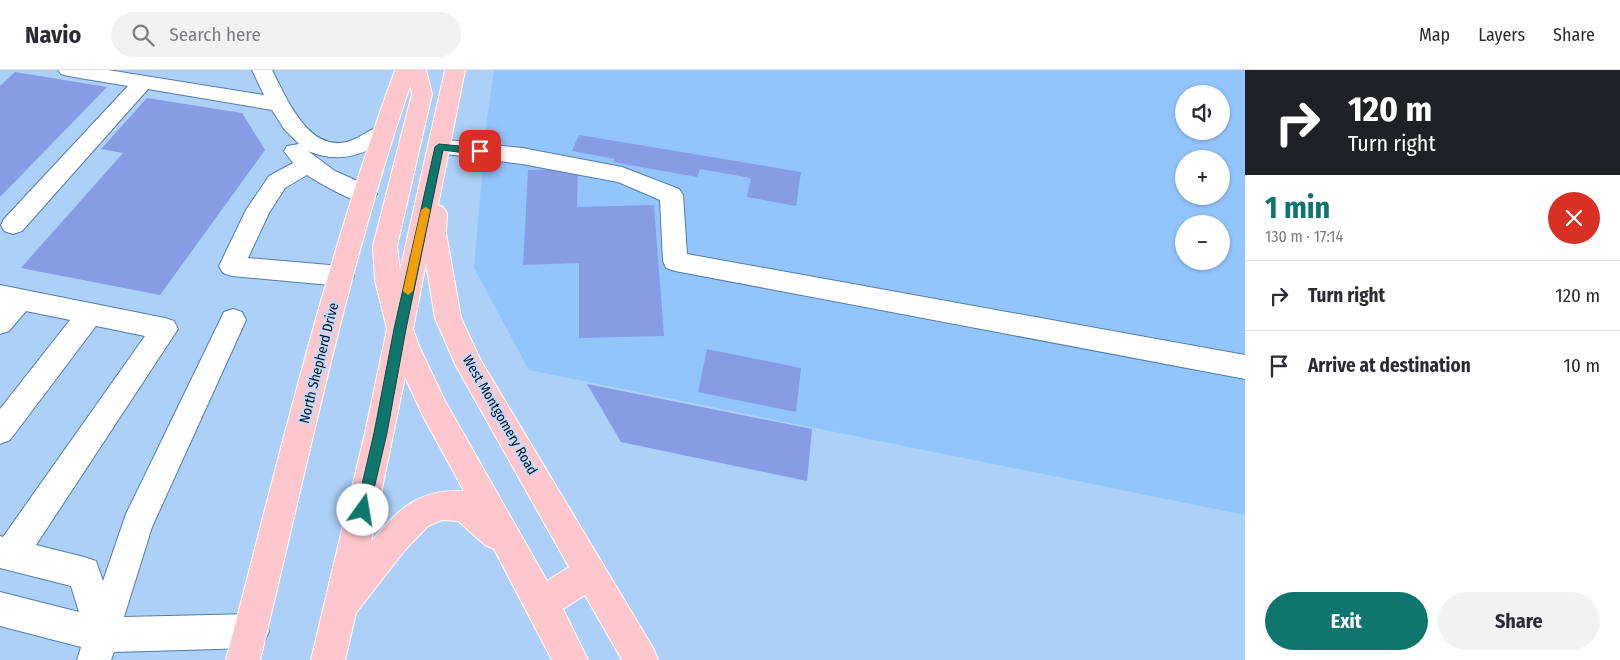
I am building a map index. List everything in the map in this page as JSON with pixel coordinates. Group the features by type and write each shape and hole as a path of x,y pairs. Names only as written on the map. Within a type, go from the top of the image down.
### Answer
{"main road":[{"name":"North Shepherd Drive","path":"248,645 341,276 384,132 405,70"},
{"path":"416,70 422,94 385,246 386,266 400,329 420,383 512,548 571,660"},
{"path":"328,660 380,433 455,70"},
{"name":"West Montgomery Road","path":"439,147 434,233 448,318 470,366 641,660"},
{"path":"340,606 394,539 417,515 442,505 464,506 512,548"},
{"path":"541,604 590,572"}],"street":[{"path":"68,70 280,104"},
{"path":"262,70 295,128 312,145 324,151 342,152 356,147 384,132"},
{"path":"13,225 144,81"},
{"path":"295,128 293,148 307,164 335,181 365,194"},
{"path":"439,147 522,156 622,175 671,195 675,261 1245,367"},
{"path":"307,164 277,182 258,210 232,266 341,276"},
{"path":"0,323 10,297 165,329 5,553 84,573 98,648"},
{"path":"0,431 90,314"},
{"path":"98,648 137,525 232,320"},
{"path":"0,609 98,648 248,645"}],"shaded area":[{"path":"494,70 1245,70 1245,515 529,370 474,268 487,118"}],"building":[{"path":"15,72 107,87 0,197 0,86"},
{"path":"147,98 242,113 265,150 160,295 21,268 123,153 101,149"},
{"path":"579,135 801,172 796,206 747,197 751,178 700,169 697,177 613,162 615,159 572,151"},
{"path":"578,169 577,207 654,205 664,336 579,338 579,263 523,265 528,170"},
{"path":"707,349 801,368 796,412 698,392"},
{"path":"587,384 812,429 807,481 621,442"}],"slow traffic":[{"path":"408,291 426,210"}],"route":[{"path":"363,510 439,147 480,151"}]}
